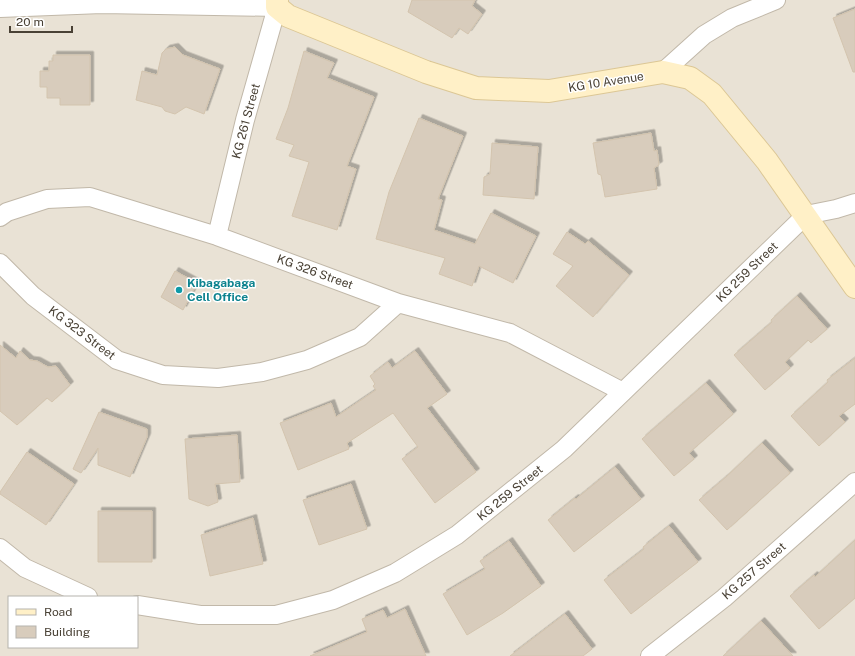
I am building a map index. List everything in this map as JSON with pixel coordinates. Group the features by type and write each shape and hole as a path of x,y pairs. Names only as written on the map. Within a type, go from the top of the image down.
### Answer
{"street":[{"path":"663,72 704,35 732,18 776,0"},
{"path":"0,8 102,4 277,4"},
{"name":"KG 10 Avenue","path":"277,4 288,16 426,72 476,88 549,91 663,72 690,78 712,94 767,161 855,287"},
{"name":"KG 261 Street","path":"217,236 245,120 277,4"},
{"name":"KG 326 Street","path":"0,217 7,212 47,200 90,197 217,236 398,303 510,333 623,392"},
{"path":"806,215 855,204"},
{"name":"KG 259 Street","path":"138,605 200,615 276,615 333,600 388,576 457,535 564,449 806,215"},
{"name":"KG 323 Street","path":"0,263 33,296 117,360 163,375 218,378 262,372 307,360 360,337 398,303"},
{"name":"KG 257 Street","path":"650,656 724,598 855,482"},
{"path":"0,548 25,568 86,596"}],"shaded area":[{"path":"0,0 855,0 855,656 0,656"}],"building":[{"path":"412,0 475,0 472,6 482,14 468,34 459,28 452,38 408,12"},
{"path":"855,9 855,72 853,72 833,18"},
{"path":"175,47 183,55 220,69 204,114 186,107 175,114 165,111 162,107 136,100 142,71 157,75 162,53 166,49"},
{"path":"304,51 334,63 327,78 374,97 347,166 356,169 337,230 292,216 309,162 289,156 294,145 276,139 288,108"},
{"path":"53,55 90,55 90,105 60,105 60,98 47,98 47,87 40,87 40,71 49,71 49,61 53,61"},
{"path":"419,118 463,136 438,199 442,200 434,230 475,244 491,213 536,236 513,283 479,266 472,286 439,274 445,258 376,239 389,192"},
{"path":"651,133 654,151 657,150 659,165 654,168 657,189 605,197 601,175 598,174 593,143"},
{"path":"492,143 538,147 534,199 483,195 484,177 490,174"},
{"path":"567,232 585,244 588,241 629,275 593,317 556,286 573,266 553,254"},
{"name":"Kibagabaga Cell Office","path":"175,271 197,283 183,310 161,297"},
{"path":"797,296 827,329 811,343 808,340 785,362 790,368 765,390 734,355 772,322 771,320"},
{"path":"0,345 16,358 20,351 30,360 37,361 48,367 56,366 70,385 52,402 47,398 17,425 0,411"},
{"path":"415,351 447,394 427,408 476,472 435,503 402,459 418,447 393,413 347,443 349,449 298,470 280,423 331,403 336,417 376,390 373,386 375,384 370,376 388,362 392,368"},
{"path":"855,358 855,404 839,416 845,422 819,446 791,416 828,382 827,380"},
{"path":"706,383 733,414 689,453 694,459 674,476 642,439"},
{"path":"99,412 147,429 147,437 130,477 98,465 98,448 81,473 73,469"},
{"path":"237,435 240,482 215,484 218,502 208,506 189,499 185,439"},
{"path":"762,443 790,473 727,530 699,500"},
{"path":"27,452 74,484 46,525 0,494"},
{"path":"615,467 641,499 574,552 548,520"},
{"path":"351,484 367,529 319,545 303,500"},
{"path":"98,511 152,511 152,562 98,562"},
{"path":"253,518 263,564 210,576 201,535"},
{"path":"669,526 698,562 631,614 604,580 644,549 643,547"},
{"path":"855,540 855,598 819,629 790,596 814,575 815,577"},
{"path":"509,541 541,586 503,613 467,635 443,594 485,569 480,561"},
{"path":"405,609 426,656 310,656 367,632 362,619 383,610 387,618"},
{"path":"565,614 592,649 583,656 510,656"},
{"path":"761,621 793,656 723,656"}],"place":[{"name":"Kibagabaga Cell Office","path":"179,290"}]}
